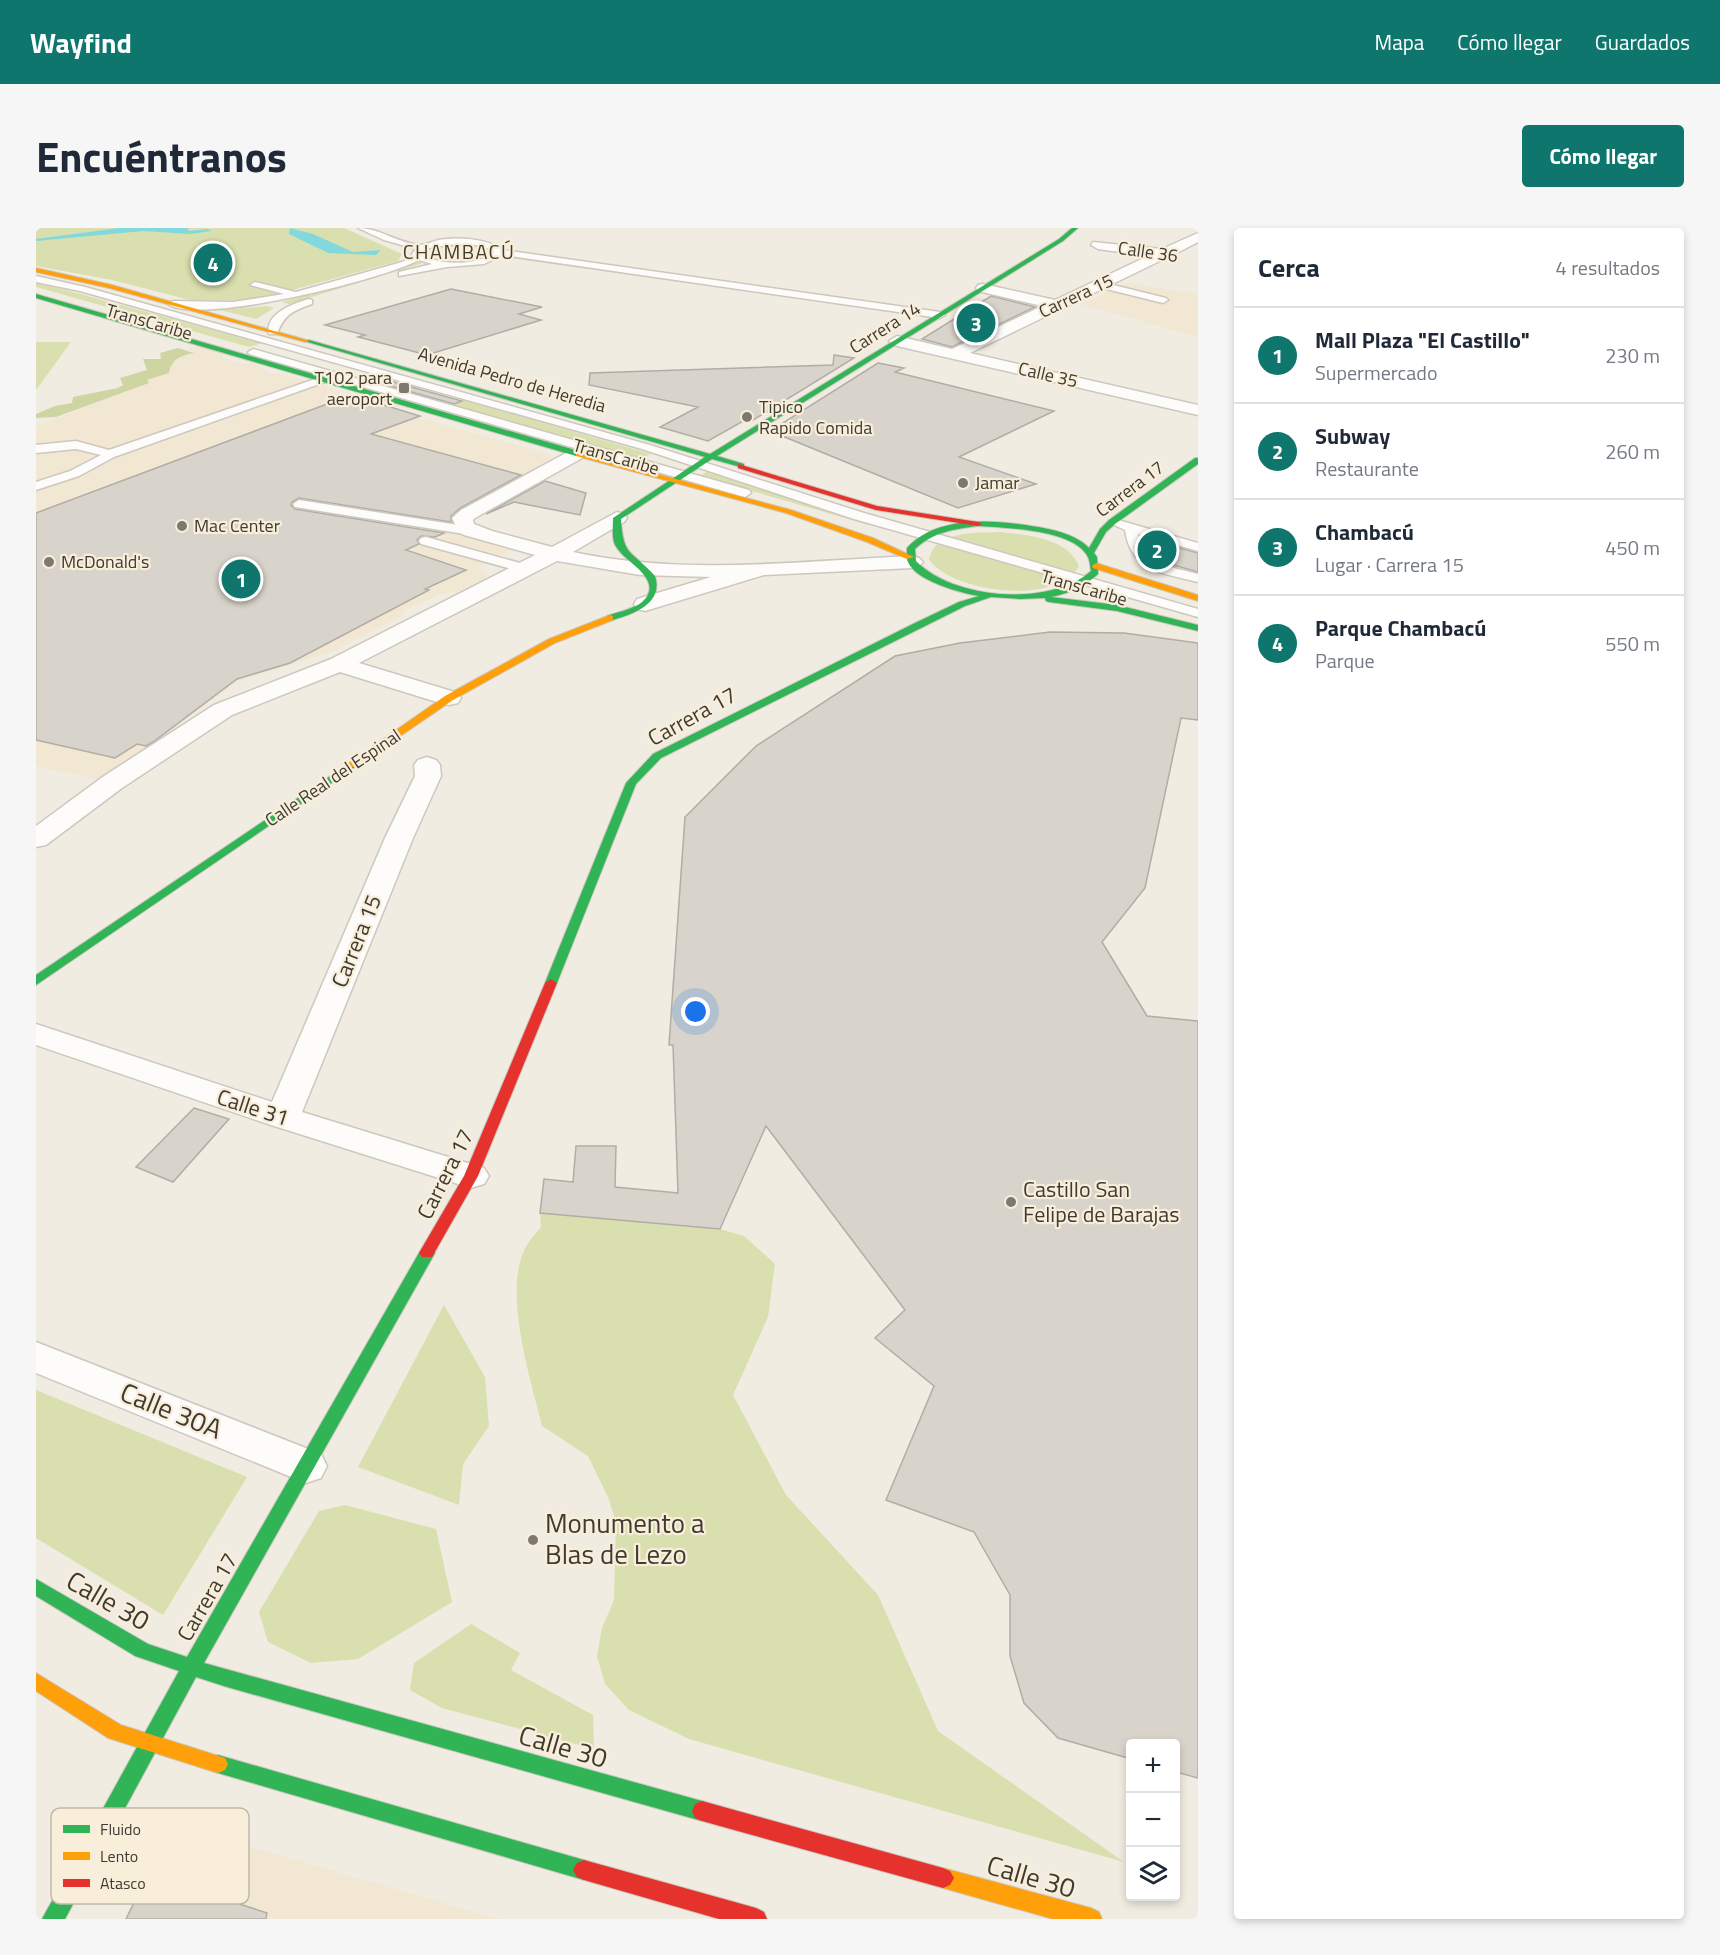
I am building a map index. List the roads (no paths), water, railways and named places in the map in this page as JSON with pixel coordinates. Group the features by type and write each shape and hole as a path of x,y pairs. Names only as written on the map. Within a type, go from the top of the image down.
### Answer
{"main road":[{"name":"Carrera 14","path":"712,456 1061,240 1074,228"},
{"name":"Avenida Pedro de Heredia","path":"36,270 137,294 712,456 876,508 924,518 978,524"},
{"path":"36,296 574,455 676,478 842,528 911,559 921,572 939,582 990,595 1023,596 1117,608 1198,628"},
{"path":"645,604 654,587 652,577 647,570 632,559 618,542 617,518 712,456"},
{"name":"Carrera 17","path":"1090,553 1103,531 1112,522 1198,460"},
{"path":"911,559 911,548 921,538 958,526 978,524 1023,527 1057,534 1077,543 1090,553 1096,566 1095,573 1083,584 1054,593 1023,596"},
{"path":"1096,566 1198,598"},
{"name":"Carrera 17","path":"113,1808 471,1176 528,1044 631,783 657,756 689,738 962,604 990,595"},
{"name":"Calle Real del Espinal","path":"36,981 449,698 552,641 645,604"},
{"name":"Calle 30","path":"36,1587 142,1650 238,1682 1091,1919"},
{"path":"36,1681 115,1732 148,1744 756,1919"},
{"name":"Carrera 17","path":"53,1919 61,1904"}],"street":[{"name":"Carrera 15","path":"954,354 1198,237"},
{"name":"Calle 36","path":"1098,245 1187,257"},
{"path":"983,288 1058,305"},
{"name":"Calle 35","path":"897,341 1198,410"},
{"path":"471,531 462,523 462,518 574,455"},
{"path":"36,839 113,782 223,710 339,664 555,554 617,518"},
{"name":"Calle Real del Espinal","path":"471,531 598,564 647,570 693,572 911,559"},
{"name":"Calle Real del Espinal","path":"645,604 762,569"},
{"path":"339,664 449,698"},
{"name":"Carrera 15","path":"283,1117 399,838 428,776 428,765"},
{"name":"Calle 31","path":"36,1034 283,1117 471,1176"},
{"name":"Calle 30A","path":"36,1357 306,1466"}],"lane":[{"path":"362,228 423,248"},
{"path":"418,257 416,254 423,248 443,243 469,242 491,246 500,252 711,282 935,318"},
{"path":"491,259 500,252"},
{"path":"173,304 215,307 249,304 299,294 405,264 418,257 446,264"},
{"path":"273,332 276,320 284,313 303,304 424,267 491,259 700,289 935,318"},
{"path":"586,273 611,259"},
{"path":"700,289 725,274"},
{"name":"TransCaribe","path":"36,279 82,289 699,464 921,538"},
{"path":"255,285 299,294"},
{"path":"1101,285 1163,300"},
{"path":"244,288 282,298"},
{"name":"TransCaribe","path":"82,289 137,294"},
{"name":"TransCaribe","path":"36,290 676,478 921,538 1198,619"},
{"path":"36,486 68,476 101,461 110,454 321,380"},
{"path":"36,449 76,445 110,454"},
{"path":"299,504 471,531"},
{"path":"1112,522 1198,547"},
{"path":"1131,528 1136,555 1145,562 1198,578"},
{"path":"426,541 530,567"},
{"path":"498,557 530,567"},
{"name":"TransCaribe","path":"1083,584 1198,613"}],"water":[{"path":"119,228 188,228 189,231 208,229 211,231 191,234 143,231 36,241 36,239"},
{"path":"290,228 313,234 353,252 381,250 376,255 328,253 289,234"}],"place":[{"name":"Parque Chambacú","path":"213,263"},
{"name":"Chambacú","path":"976,323"},
{"name":"T102 para aeroport","path":"404,388"},
{"name":"Tipico Rapido Comida","path":"747,417"},
{"name":"Jamar","path":"963,483"},
{"name":"Mac Center","path":"182,526"},
{"name":"Subway","path":"1157,550"},
{"name":"McDonald's","path":"49,562"},
{"name":"Mall Plaza \"El Castillo\"","path":"241,579"},
{"name":"Castillo San Felipe de Barajas","path":"1011,1202"},
{"name":"Monumento a Blas de Lezo","path":"533,1540"}],"district":[{"name":"CHAMBACÚ","path":"459,252"}]}
